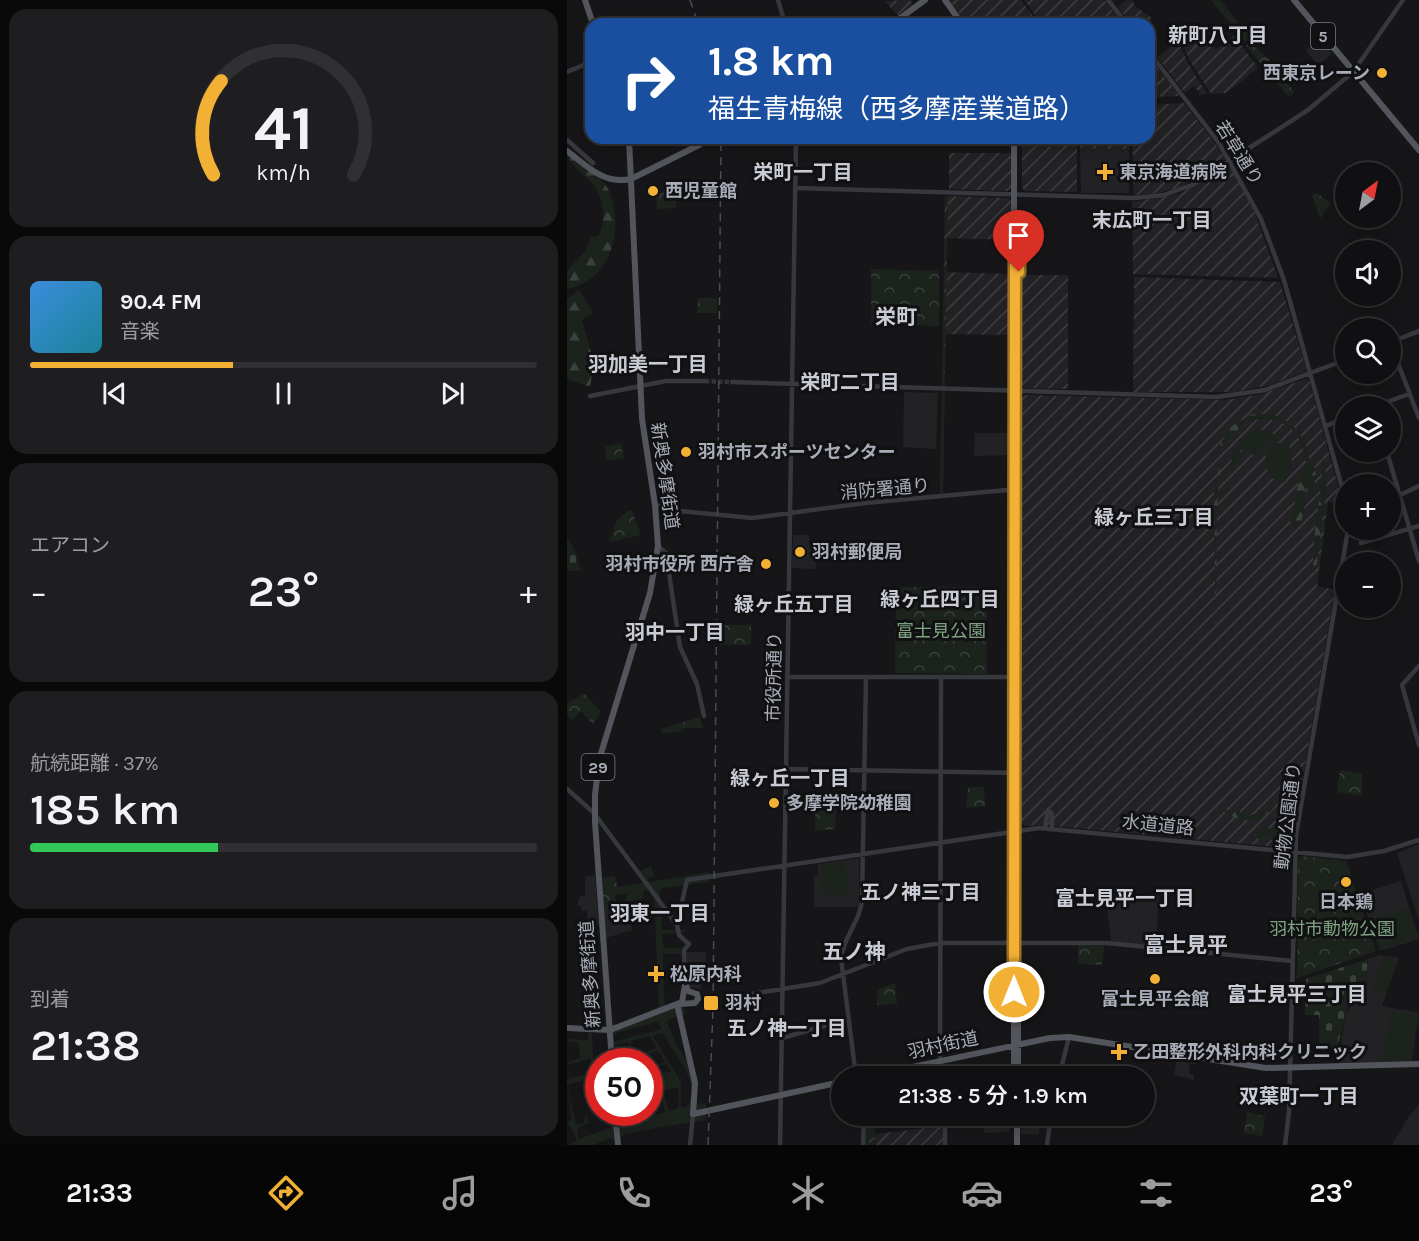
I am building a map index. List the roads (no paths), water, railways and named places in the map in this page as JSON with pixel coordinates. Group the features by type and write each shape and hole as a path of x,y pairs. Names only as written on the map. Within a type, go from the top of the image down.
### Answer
{"main road":[{"path":"585,0 591,18"},
{"path":"900,18 925,0"},
{"path":"943,0 956,18"},
{"name":"5","path":"1294,0 1419,150"},
{"name":"5","path":"1394,121 1419,155"},
{"name":"新奥多摩街道","path":"611,1048 594,813 600,760 650,593 658,546 655,505 642,419 629,144"},
{"path":"1016,1066 1017,144"},
{"path":"567,151 604,179 631,179 699,145"},
{"path":"567,1028 610,1030 677,1004 683,1002 687,991 697,994 696,1002 677,1004"},
{"path":"677,1004 695,1083 693,1113 831,1084"},
{"name":"羽村街道","path":"919,1066 1069,1037 1256,1067 1419,1064"},
{"path":"616,1126 618,1145"},
{"path":"1015,1145 1016,1126"}],"street":[{"path":"778,0 783,18"},
{"path":"1108,0 1122,18"},
{"path":"796,188 1156,196 1188,187 1308,110 1353,72 1403,0"},
{"name":"若草通り","path":"1155,60 1231,161 1261,219 1284,280 1311,373"},
{"path":"567,72 585,64"},
{"path":"567,140 593,163"},
{"name":"市役所通り","path":"780,1145 796,144"},
{"path":"1401,340 1419,332"},
{"path":"732,382 1218,397 1265,390 1335,364"},
{"path":"1401,372 1419,418"},
{"path":"1311,373 1339,474"},
{"path":"590,397 666,381 705,381"},
{"path":"1401,397 1409,394"},
{"path":"1326,426 1335,422"},
{"path":"1401,495 1419,486"},
{"name":"消防署通り","path":"655,505 680,511 754,518 865,502 938,498 1016,489"},
{"path":"1401,498 1419,561"},
{"path":"1361,543 1419,526"},
{"name":"動物公園通り","path":"1285,1145 1290,1068 1294,852 1346,540"},
{"path":"658,546 666,553 680,647 697,684 703,716"},
{"path":"1419,666 1401,685 1419,745"},
{"path":"787,677 1016,677"},
{"path":"855,1066 843,975 843,949 861,908 866,677"},
{"path":"939,1066 941,677"},
{"path":"786,769 1016,773"},
{"path":"567,789 594,813 677,925"},
{"path":"1045,828 1048,810 1052,814 1052,829"},
{"name":"水道道路","path":"785,865 1016,830 1045,828 1347,857 1367,855 1419,840"},
{"path":"687,991 684,950 689,944 678,933 677,925 687,880 785,865"},
{"path":"733,997 821,983 907,949 940,943 1106,943 1292,961"},
{"path":"782,1038 849,1018"},
{"path":"1062,1066 1069,1037"},
{"path":"690,1145 693,1113"},
{"path":"863,1145 864,1126"},
{"path":"945,1126 945,1145"},
{"path":"1047,1145 1050,1126"}],"tunnel":[{"path":"705,381 732,382"}],"railway":[{"path":"690,0 696,18"},
{"path":"708,1145 713,1008 721,144"}],"place":[{"name":"西東京レーン","path":"1382,73"},
{"name":"東京海道病院","path":"1105,172"},
{"name":"西児童館","path":"653,191"},
{"name":"羽村市スポーツセンター","path":"686,452"},
{"name":"羽村郵便局","path":"800,552"},
{"name":"羽村市役所 西庁舎","path":"766,564"},
{"name":"多摩学院幼稚園","path":"774,803"},
{"name":"日本鶏","path":"1346,882"},
{"name":"松原内科","path":"656,974"},
{"name":"富士見平会館","path":"1155,979"},
{"name":"羽村","path":"711,1003"},
{"name":"乙田整形外科内科クリニック","path":"1119,1052"}],"district":[{"name":"新町八丁目","path":"1218,35"},
{"name":"栄町一丁目","path":"803,172"},
{"name":"末広町一丁目","path":"1152,220"},
{"name":"栄町","path":"896,317"},
{"name":"羽加美一丁目","path":"648,364"},
{"name":"栄町二丁目","path":"850,382"},
{"name":"緑ヶ丘三丁目","path":"1154,517"},
{"name":"緑ヶ丘四丁目","path":"940,599"},
{"name":"緑ヶ丘五丁目","path":"794,604"},
{"name":"羽中一丁目","path":"675,632"},
{"name":"緑ヶ丘一丁目","path":"790,778"},
{"name":"五ノ神三丁目","path":"921,892"},
{"name":"富士見平一丁目","path":"1125,898"},
{"name":"羽東一丁目","path":"660,913"},
{"name":"富士見平","path":"1186,945"},
{"name":"五ノ神","path":"854,952"},
{"name":"富士見平三丁目","path":"1297,994"},
{"name":"五ノ神一丁目","path":"787,1028"},
{"name":"双葉町一丁目","path":"1299,1096"}],"park label":[{"name":"富士見公園","path":"941,631"},
{"name":"羽村市動物公園","path":"1332,929"}]}
